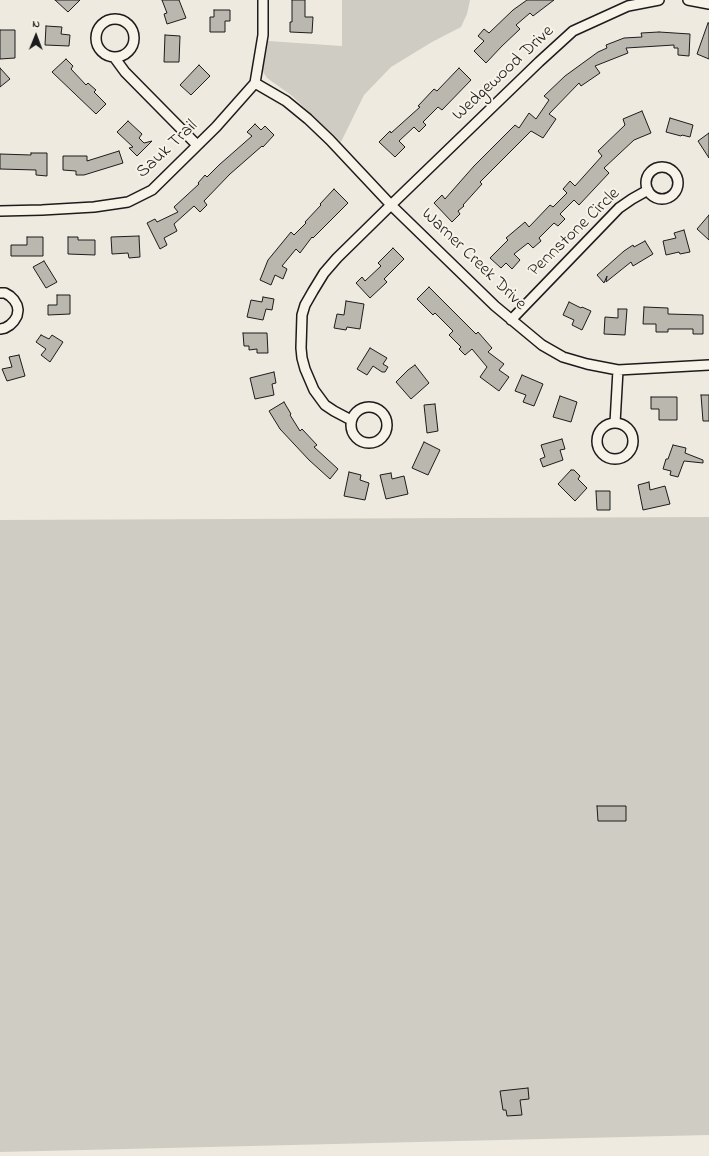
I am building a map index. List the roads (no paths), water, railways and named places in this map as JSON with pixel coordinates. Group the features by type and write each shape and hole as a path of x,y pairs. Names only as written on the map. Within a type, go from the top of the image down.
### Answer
{"street":[{"path":"256,83 264,35 263,0"},
{"name":"Wedgewood Drive","path":"351,420 325,405 314,390 302,358 302,315 305,305 324,273 337,258 391,205 573,31 628,6 660,0"},
{"path":"688,0 709,4"},
{"path":"114,58 127,53 131,48 134,35 128,25 118,19 106,21 101,25 96,35 98,48 102,53 114,58 125,72 197,145"},
{"name":"Sauk Trail","path":"0,211 94,207 128,202 152,190 256,83"},
{"name":"Warner Creek Drive","path":"256,83 286,101 308,119 330,140 391,205 511,320 542,345 563,357 587,364 618,370 709,365"},
{"name":"Pennstone Circle","path":"511,320 619,208 648,190"},
{"path":"0,293 10,296 17,305 18,310 14,321 5,328 0,329"},
{"path":"615,423 618,370"},
{"path":"367,407 375,408 381,411 386,417 388,424 387,431 384,437 378,442 371,444 364,443 358,440 353,434 351,420 360,409 367,407"},
{"path":"615,423 626,427 633,437 633,443 631,449 623,457 612,459 602,454 598,449 597,437 599,432 604,427 615,423"}]}
